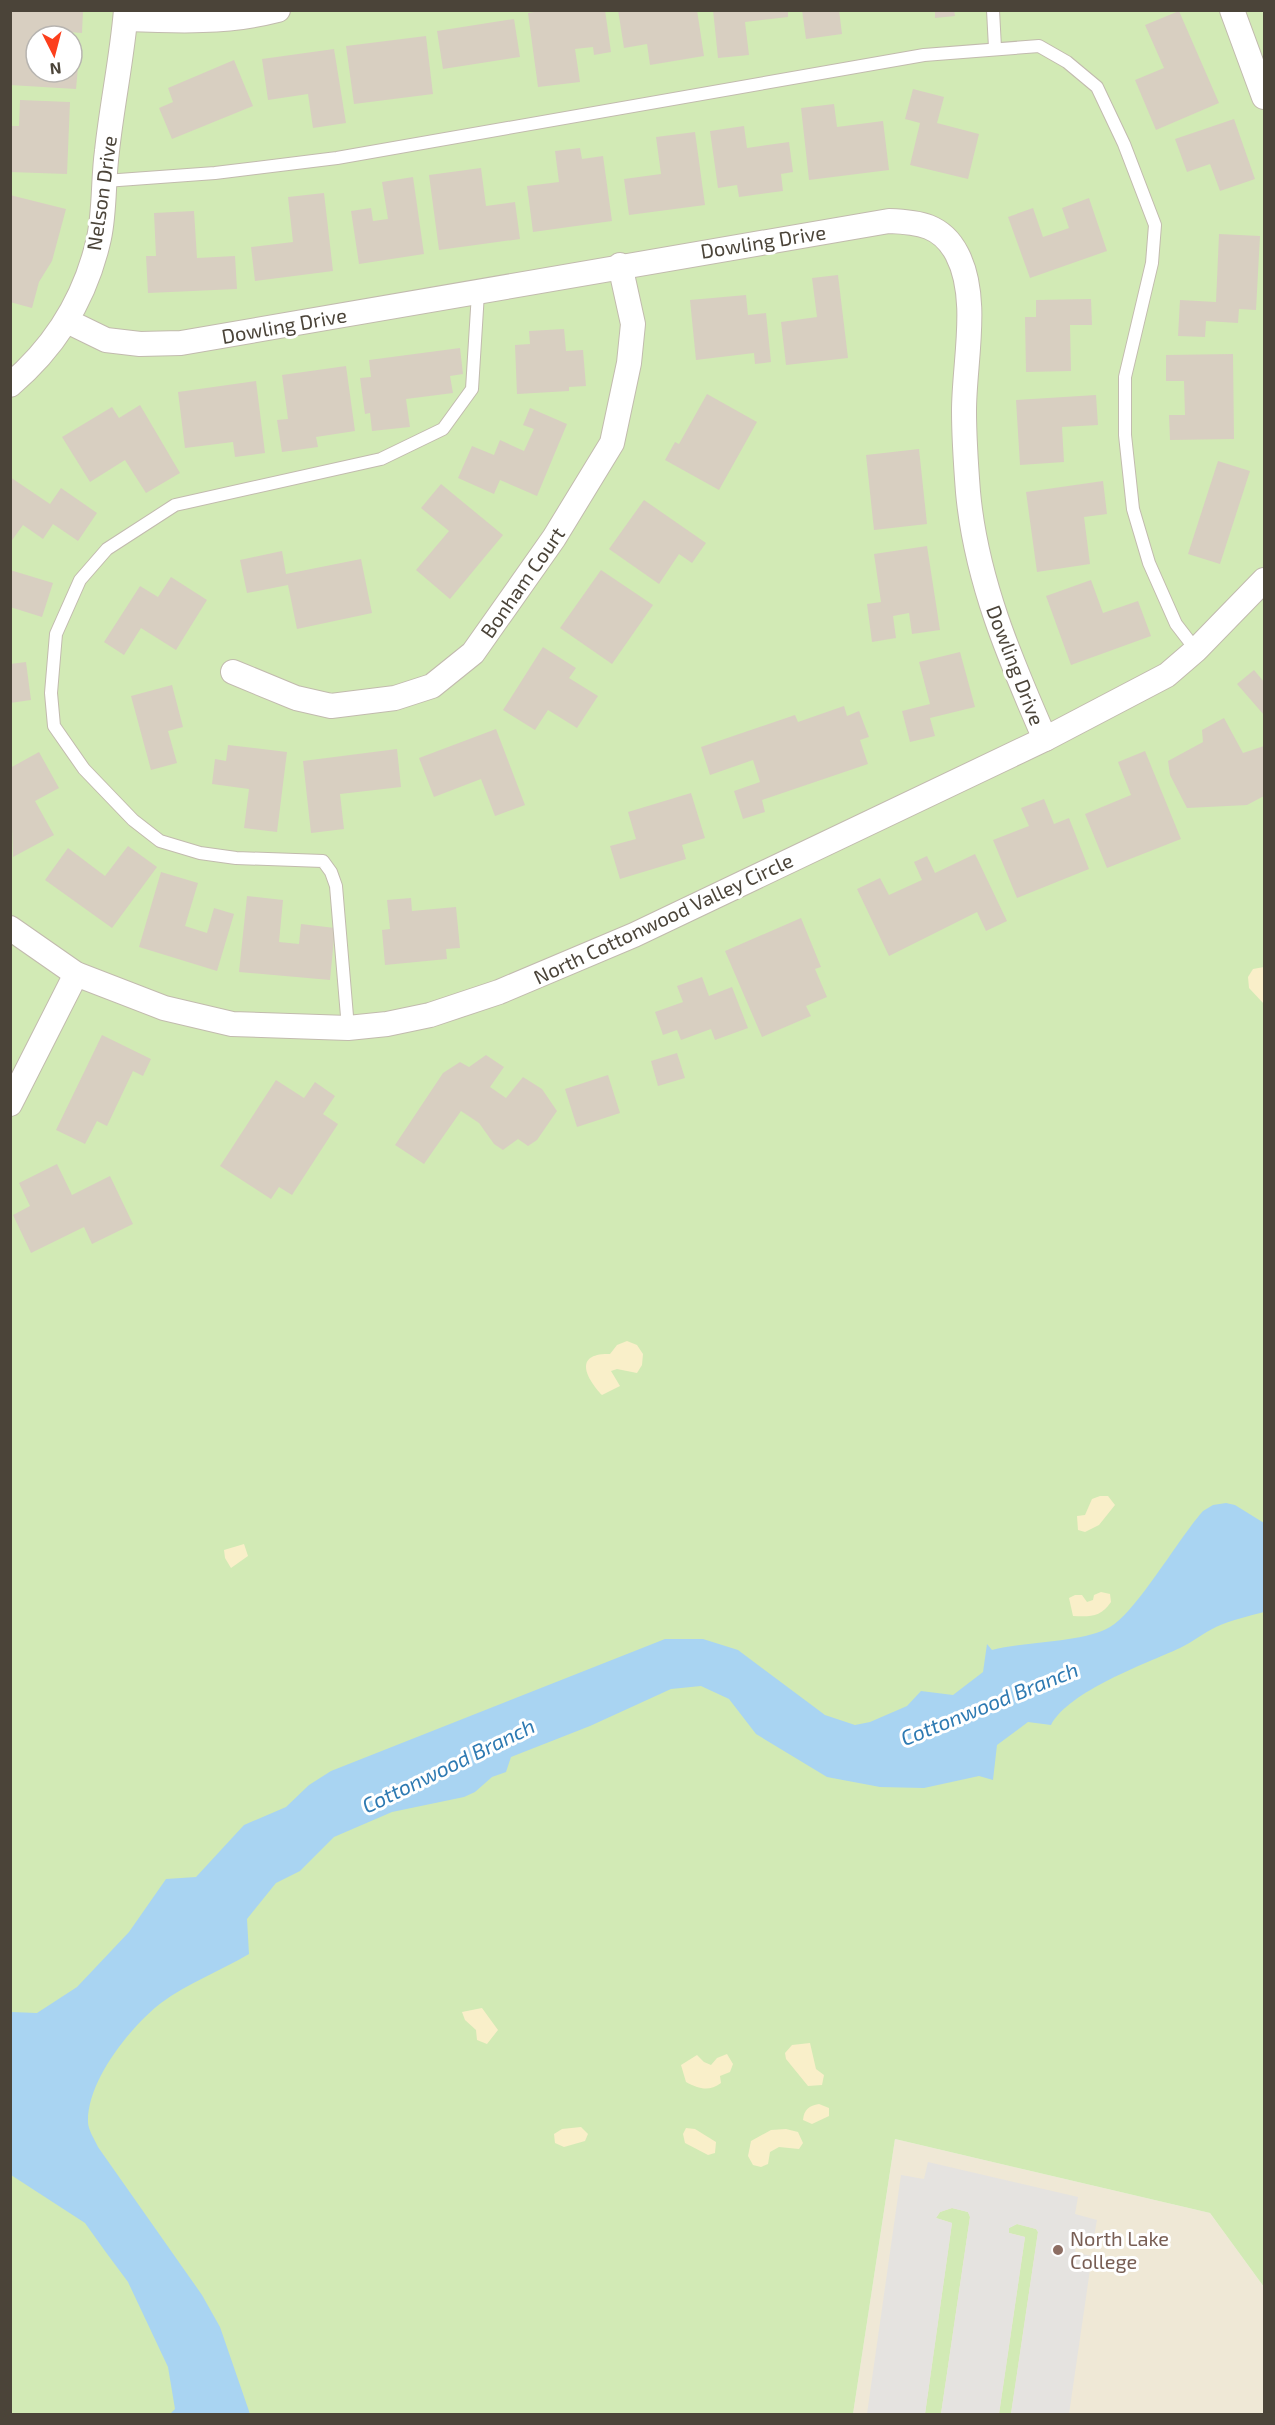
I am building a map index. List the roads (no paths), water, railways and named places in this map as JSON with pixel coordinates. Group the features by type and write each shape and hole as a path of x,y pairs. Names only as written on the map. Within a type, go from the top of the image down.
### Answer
{"street":[{"path":"126,15 184,21 232,19 278,10"},
{"path":"1232,10 1264,97"},
{"name":"Nelson Drive","path":"10,385 50,345 67,321 84,286 99,238 106,153 126,15"},
{"name":"Dowling Drive","path":"67,321 106,340 140,344 181,343 889,220 918,222 940,231 957,253 969,286 964,411 968,495 983,573 1002,639 1045,739"},
{"name":"Bonham Court","path":"233,672 296,698 331,706 395,698 432,686 473,653 554,538 612,443 629,363 633,324 620,265"},
{"name":"North Cottonwood Valley Circle","path":"10,928 76,974 164,1008 232,1024 348,1028 387,1024 430,1015 499,992 634,935 1045,739 1167,675 1196,650 1264,580"},
{"path":"10,1104 76,974"}],"lane":[{"path":"993,10 995,48"},
{"path":"105,181 215,173 337,158 913,57 995,48 1039,46 1067,62 1097,87 1124,144 1155,225 1152,263 1125,377 1125,435 1133,508 1149,563 1176,624 1196,650"},
{"path":"348,1028 336,886 332,872 323,861 236,858 200,853 160,841 133,820 84,769 54,726 51,693 56,634 80,580 107,549 175,505 381,459 442,429 472,388 478,293"}],"water":[{"name":"Cottonwood Branch","path":"1226,1503 1235,1505 1264,1523 1264,1612 1216,1627 1180,1648 1090,1690 1060,1713 1051,1725 1028,1722 997,1745 993,1780 979,1776 924,1788 880,1787 827,1777 756,1734 729,1699 701,1686 671,1689 590,1726 511,1757 506,1772 492,1777 475,1792 464,1797 392,1812 334,1837 300,1871 276,1883 247,1919 249,1954 182,1989 149,2013 112,2056 102,2073 90,2106 88,2125 98,2147 202,2295 220,2327 250,2414 170,2414 175,2409 168,2367 128,2282 85,2223 11,2175 11,2012 37,2013 77,1987 129,1932 166,1879 196,1877 244,1825 286,1807 309,1785 331,1771 665,1639 703,1639 738,1650 825,1715 855,1725 870,1722 907,1706 921,1691 953,1695 983,1672 987,1644 992,1650 1070,1639 1110,1627 1121,1619 1145,1591 1203,1511 1213,1505"}],"place":[{"name":"North Lake College","path":"1058,2250"}]}
